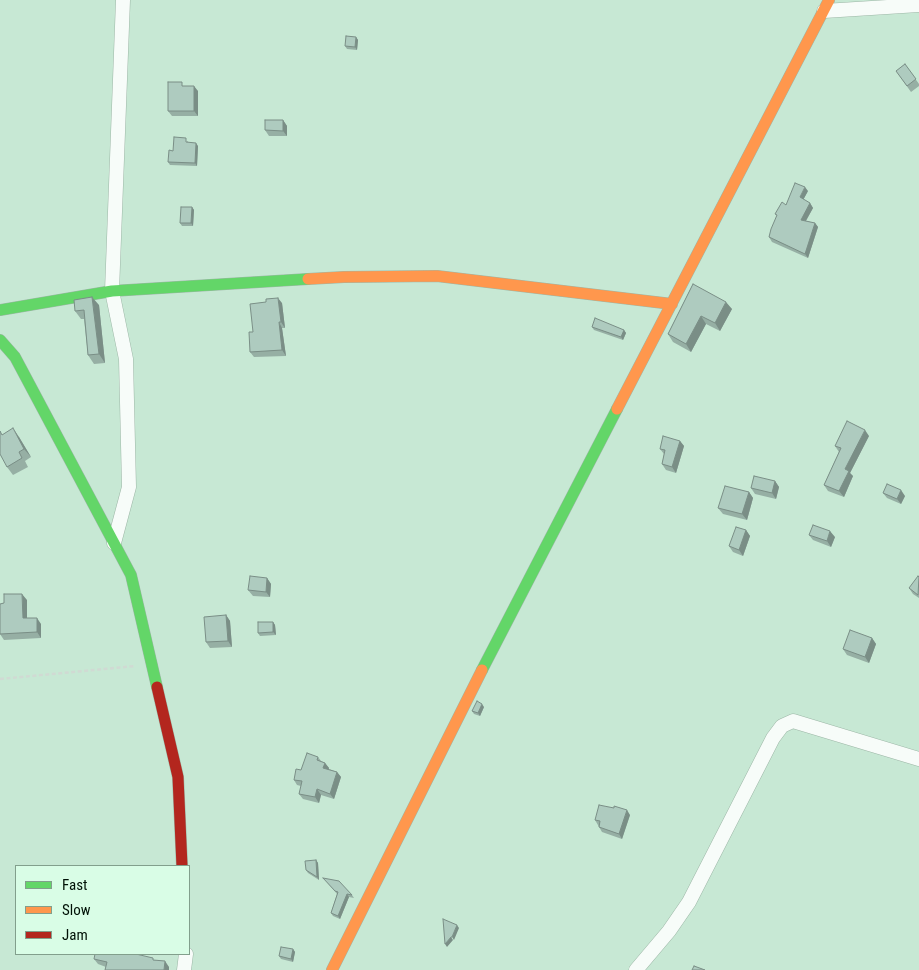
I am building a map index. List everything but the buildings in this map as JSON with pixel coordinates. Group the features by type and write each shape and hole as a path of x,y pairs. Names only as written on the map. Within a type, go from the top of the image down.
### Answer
{"street":[{"path":"114,543 129,487 126,359 112,291 123,0"},
{"path":"332,970 494,647 827,5 919,5"},
{"path":"0,310 112,291 344,278 437,276 672,304"},
{"path":"0,340 15,358 131,575 178,777 182,865"},
{"path":"636,970 689,902 773,738 782,726 793,721 919,759"},
{"path":"184,970 186,955"}],"path":[{"path":"0,679 152,665"}],"traffic: fast":[{"path":"0,310 112,291 308,279"},
{"path":"0,340 15,357 131,575 157,687"},
{"path":"482,670 617,409"}],"traffic: slow":[{"path":"617,409 829,0"},
{"path":"308,279 437,276 672,304"},
{"path":"332,970 482,670"}],"traffic: jam":[{"path":"157,687 178,777 182,865"}]}
